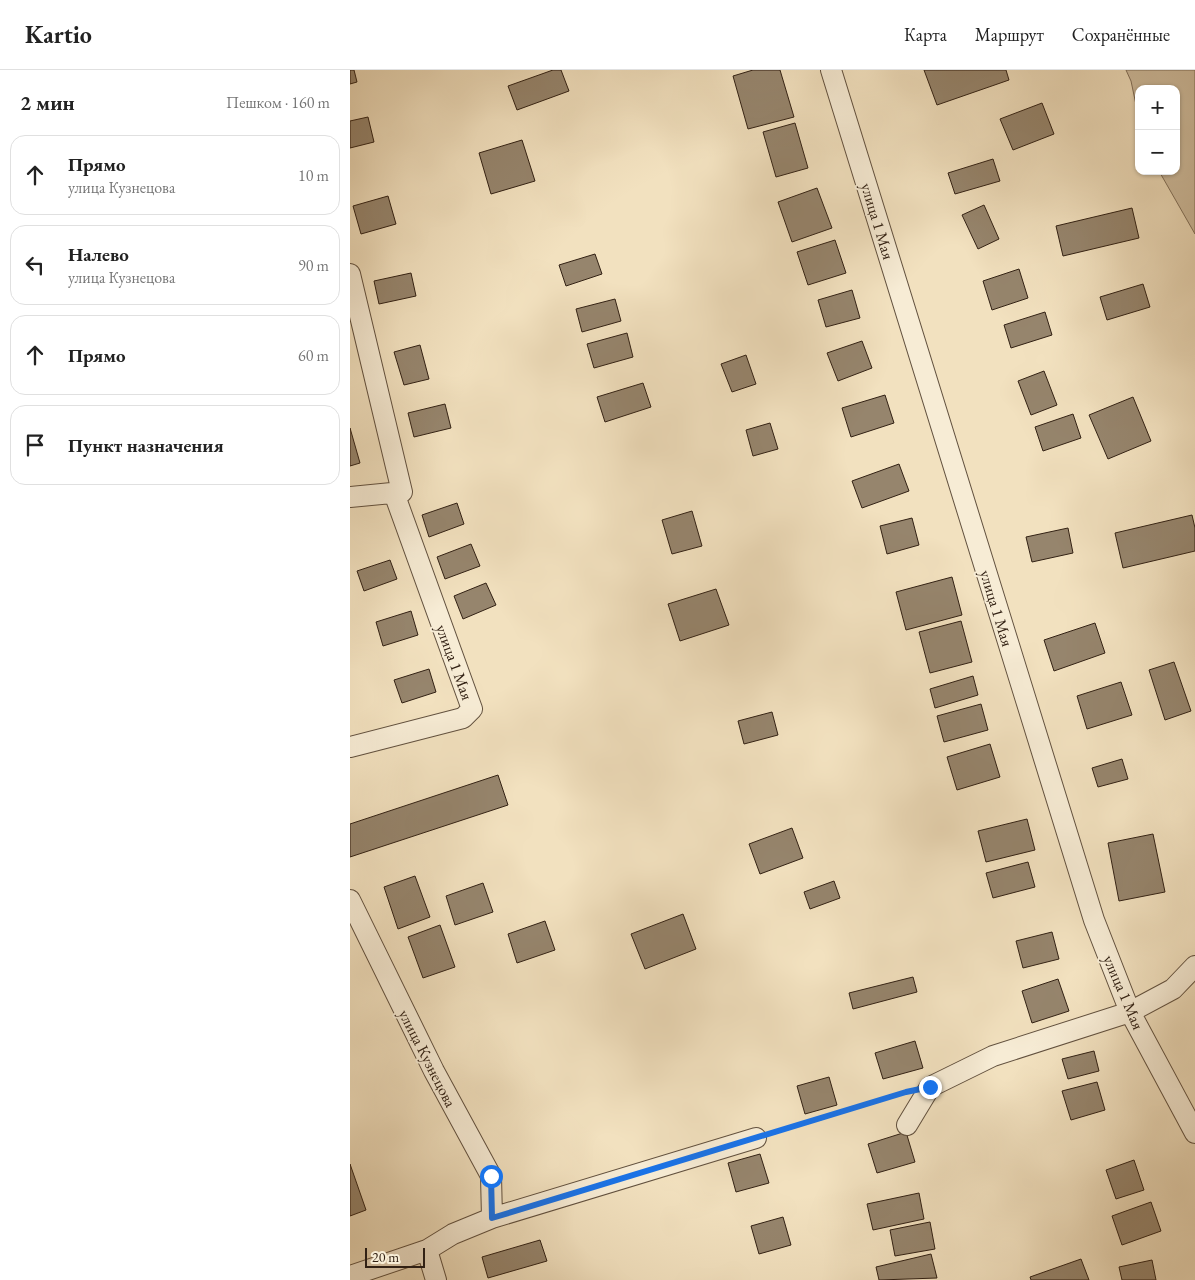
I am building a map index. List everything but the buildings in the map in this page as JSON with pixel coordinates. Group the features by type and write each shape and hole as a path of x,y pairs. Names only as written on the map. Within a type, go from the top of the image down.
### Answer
{"street":[{"name":"улица 1 Мая","path":"831,70 1094,920 1130,1012 1195,1133"},
{"path":"350,274 402,492 350,497"},
{"name":"улица 1 Мая","path":"350,747 463,718 472,709 394,493"},
{"name":"улица Кузнецова","path":"350,900 434,1071 491,1176 492,1218"},
{"path":"907,1125 930,1087 993,1056 1130,1012 1173,989 1195,966"},
{"path":"350,1276 427,1250 453,1234 492,1218 756,1138"},
{"path":"427,1250 436,1280"}],"path":[{"path":"756,1138 906,1092 930,1087"}],"shaded area":[{"path":"1126,70 1195,70 1195,234 1161,175 1180,175 1180,85 1135,85 1135,100 1131,81"}],"route":[{"path":"491,1176 492,1218 906,1092 930,1087"}]}
